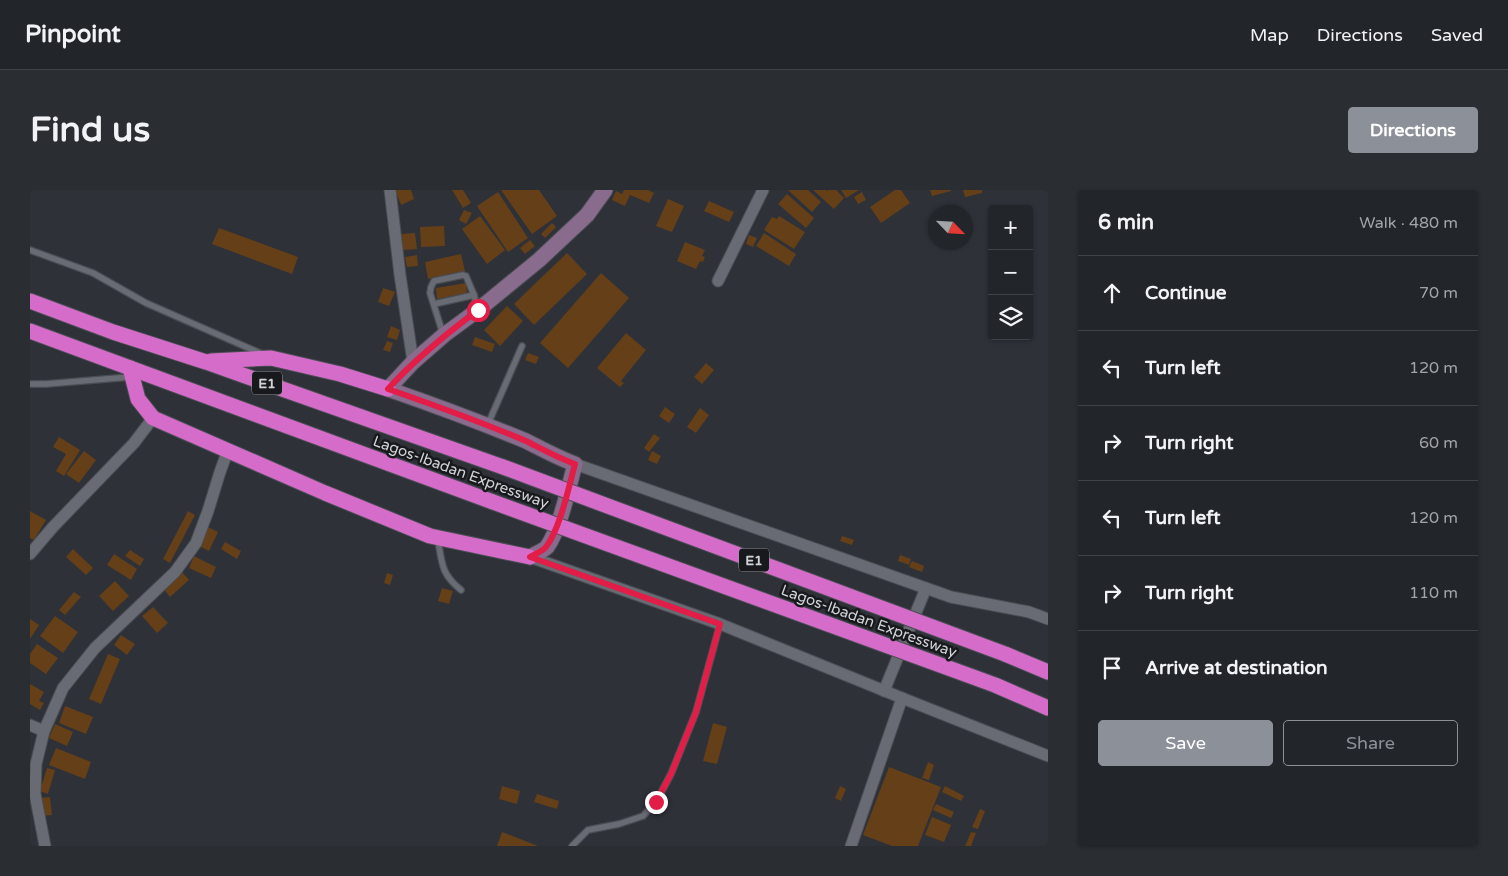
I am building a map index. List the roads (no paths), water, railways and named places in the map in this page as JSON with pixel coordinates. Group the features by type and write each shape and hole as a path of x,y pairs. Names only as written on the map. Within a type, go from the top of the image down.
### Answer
{"highway":[{"name":"Lagos-Ibadan Expressway","path":"30,301 113,332 206,362 503,467 1005,654 1048,672"},
{"name":"Lagos-Ibadan Expressway","path":"30,331 131,372 995,685 1048,708"},
{"path":"206,362 270,358 340,374 388,389"},
{"path":"131,372 138,399 153,418 325,493 430,536 530,557"}],"street":[{"path":"390,190 413,362"},
{"path":"605,190 587,215 539,260 413,362 388,389 438,406 527,442 558,458 951,597 1028,612 1048,619"},
{"path":"718,281 763,190"},
{"path":"30,554 99,478 134,443 153,418"},
{"path":"45,846 35,794 36,764 44,731 63,688 95,648 175,572 196,542 228,450"},
{"path":"530,557 546,548 555,530 564,506 575,464"},
{"path":"530,557 720,624 884,691 1045,753"},
{"path":"884,691 926,588"},
{"path":"851,846 902,698"},
{"path":"30,725 44,731"}],"lane":[{"path":"30,250 93,273 146,303 270,358"},
{"path":"444,336 430,290 434,281 463,275 467,278 478,310"},
{"path":"434,304 474,295"},
{"path":"487,426 522,346"},
{"path":"30,384 46,384 131,372"},
{"path":"438,538 442,565 447,576 461,590"},
{"path":"572,846 588,830 619,824 642,816 656,802 671,774 696,712 720,624"}]}
